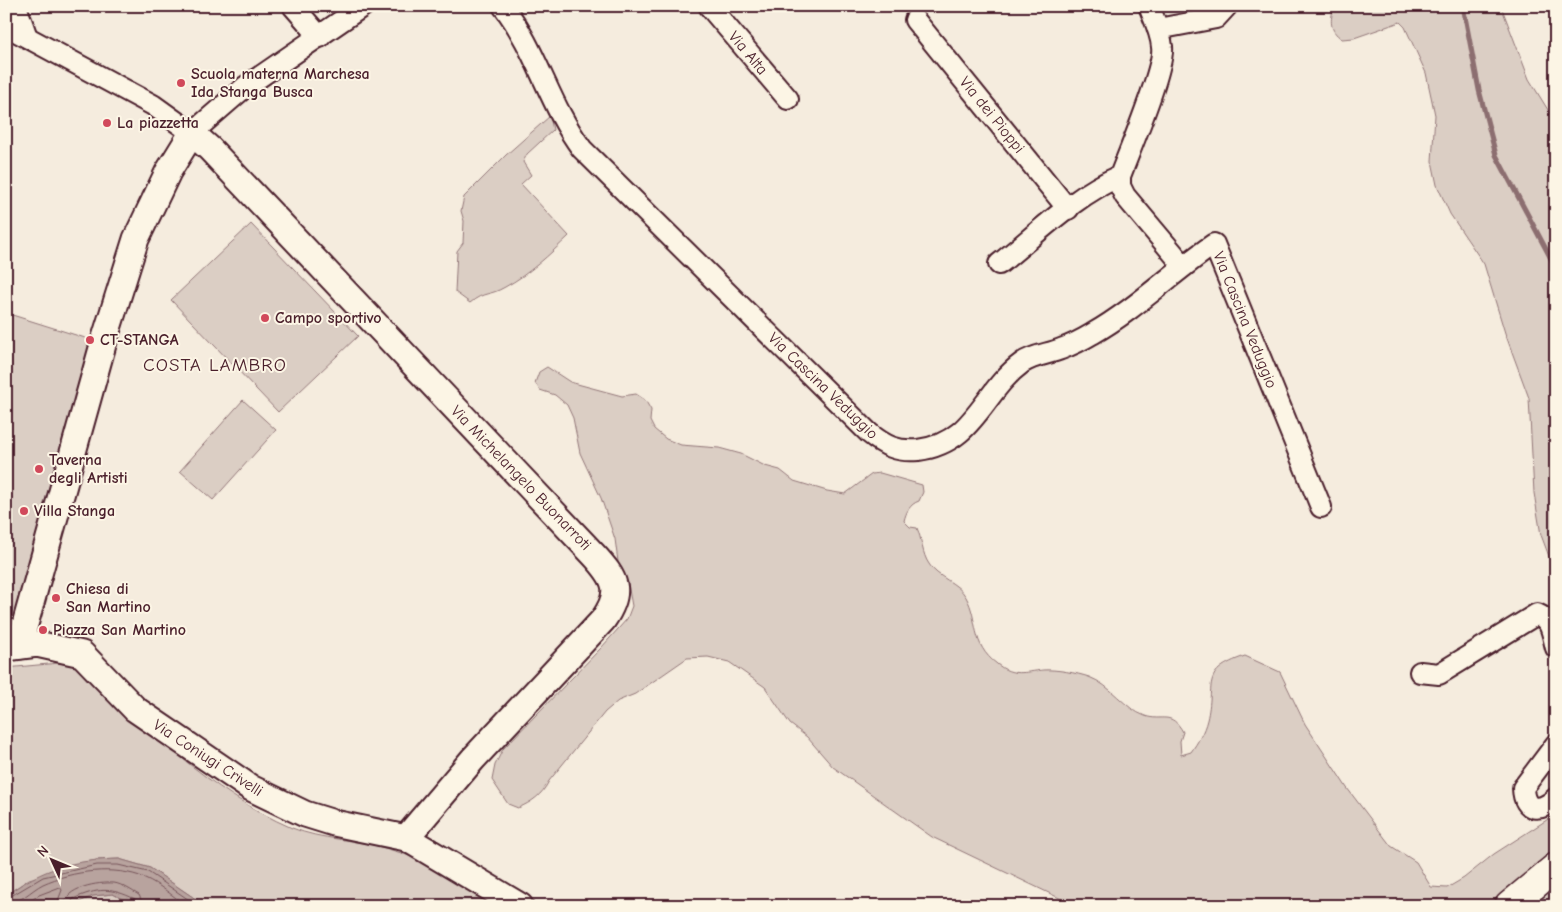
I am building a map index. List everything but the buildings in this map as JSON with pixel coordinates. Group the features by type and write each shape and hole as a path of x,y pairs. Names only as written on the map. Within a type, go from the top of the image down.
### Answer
{"main road":[{"path":"1509,906 1556,867"}],"street":[{"path":"16,6 27,37"},
{"path":"293,6 320,37"},
{"path":"12,647 136,239 168,172 192,133 245,87 320,37 362,6"},
{"name":"Via Cascina Veduggio","path":"503,6 528,46 570,132 582,149 869,433 889,448 905,450 935,448 954,439 1023,361 1061,349 1094,333 1163,284 1184,265 1214,244 1224,264 1256,350 1321,507"},
{"name":"Via Alta","path":"709,6 788,99"},
{"path":"1149,6 1163,49 1157,74 1120,176 1120,186 1125,196 1184,265"},
{"path":"1158,29 1216,18 1227,6"},
{"name":"Via dei Pioppi","path":"915,20 1068,209"},
{"path":"6,26 153,105 192,133"},
{"name":"Via Michelangelo Buonarroti","path":"192,133 210,148 610,572 616,589 614,605 603,620 473,759 406,838"},
{"path":"999,264 1068,209 1104,183 1120,176"},
{"path":"1420,672 1439,674 1537,614 1545,618 1551,625 1556,648"},
{"name":"Via Coniugi Crivelli","path":"12,647 37,644 82,654 135,709 232,776 305,814 334,823 406,838 520,906"},
{"path":"1556,744 1522,788 1523,797 1528,805 1536,809 1546,807 1556,798"}],"shaded area":[{"path":"1334,6 1501,6 1529,79 1556,123 1556,575 1541,535 1534,493 1529,398 1505,333 1484,264 1450,214 1437,185 1432,161 1435,115 1426,73 1405,27 1400,22 1354,38 1342,39 1335,32 1332,25"},
{"path":"550,116 553,130 527,154 523,162 531,175 521,184 569,236 531,270 514,282 500,290 479,297 470,303 455,292 457,251 463,243 464,221 461,211 464,197 506,155"},
{"name":"Campo sportivo","path":"251,224 358,336 278,412 171,300"},
{"path":"6,313 98,342 11,639 6,640"},
{"path":"547,367 570,382 622,396 636,394 645,400 651,410 650,421 654,429 666,439 681,445 719,448 741,454 765,466 780,470 794,481 827,491 845,494 872,474 880,473 922,485 923,492 919,501 909,509 904,521 910,527 917,528 925,556 933,569 958,587 966,597 979,640 988,656 1008,671 1060,671 1089,677 1097,681 1138,713 1151,718 1170,719 1179,725 1183,732 1180,741 1181,755 1191,752 1202,733 1207,720 1212,680 1221,668 1245,656 1280,672 1305,724 1347,788 1391,846 1416,862 1431,887 1447,888 1464,878 1494,854 1556,814 1556,847 1523,883 1487,906 1076,906 932,837 833,767 807,737 790,724 765,687 729,662 708,657 687,658 635,694 618,701 605,712 540,794 532,801 518,808 508,804 492,780 495,765 503,749 601,648 627,619 632,606 628,584 619,569 615,539 601,498 580,453 573,418 567,405 555,395 540,390 535,383 539,372"},
{"path":"243,400 276,430 213,500 180,471"},
{"path":"59,663 79,667 154,734 206,777 262,813 303,832 373,845 417,859 448,873 507,906 206,906 150,868 119,859 96,860 29,879 6,895 6,668"},
{"path":"1556,886 1556,906 1535,906 1537,903"},
{"path":"113,894 135,906 70,906 93,896"}],"water":[{"path":"119,859 150,868 206,906 135,906 113,894 93,896 70,906 6,906 6,895 46,872 87,861"}],"waterway":[{"path":"1463,6 1479,90 1496,155 1556,268"}],"place":[{"name":"Scuola materna Marchesa Ida Stanga Busca","path":"181,83"},
{"name":"La piazzetta","path":"107,123"},
{"name":"Campo sportivo","path":"265,318"},
{"name":"CT-STANGA","path":"90,340"},
{"name":"Taverna degli Artisti","path":"39,469"},
{"name":"Villa Stanga","path":"24,511"},
{"name":"Chiesa di San Martino","path":"56,598"},
{"name":"Piazza San Martino","path":"43,630"}],"district":[{"name":"COSTA LAMBRO","path":"215,365"}]}
